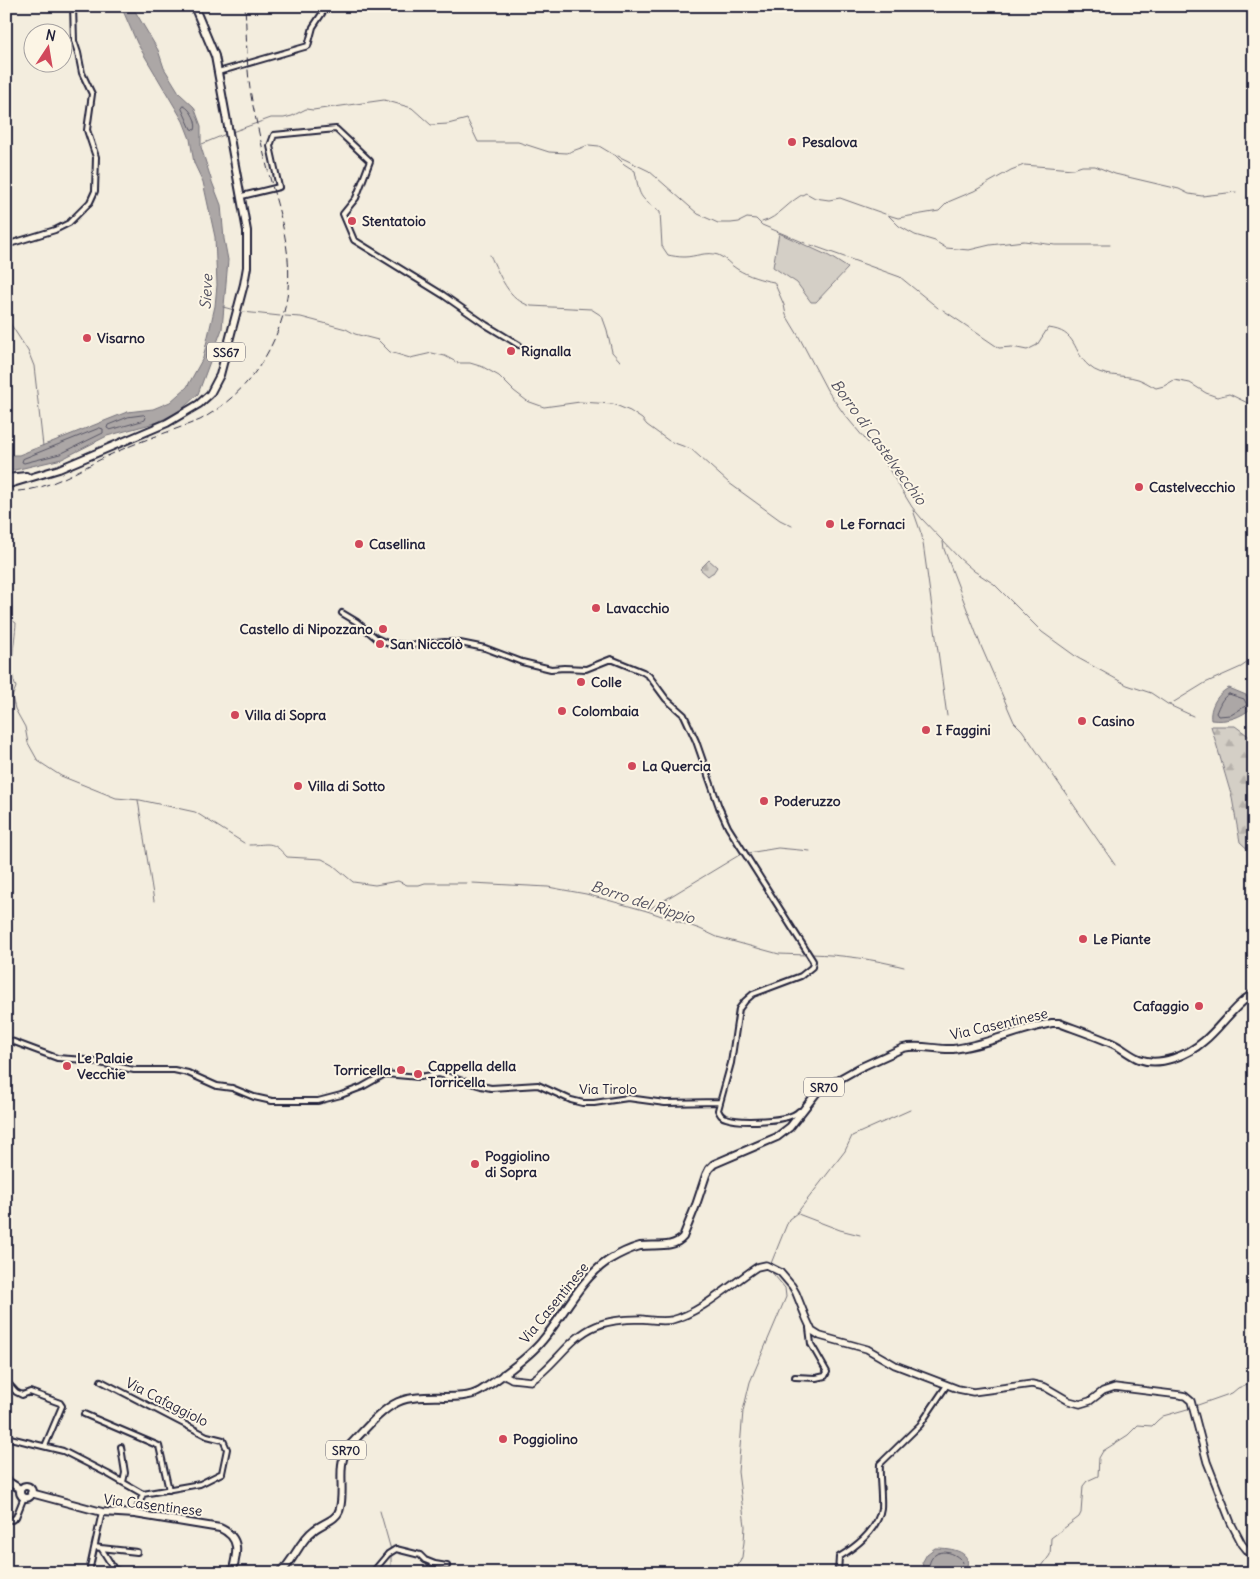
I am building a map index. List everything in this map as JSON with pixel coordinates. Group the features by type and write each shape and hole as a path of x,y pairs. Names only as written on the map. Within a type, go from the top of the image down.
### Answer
{"main road":[{"name":"SS67","path":"6,485 59,469 166,423 199,404 210,394 220,375 239,306 247,266 247,231 218,72 210,43 194,6"},
{"path":"6,478 59,469"},
{"name":"Via Casentinese","path":"280,1573 286,1568 308,1535 338,1515 344,1453 384,1410 396,1402 414,1397 463,1396 478,1393 542,1342 596,1269 632,1248 674,1244 679,1241 683,1237 709,1169 714,1164 777,1137 790,1127 818,1090 902,1048 912,1046 954,1049 1014,1035 1052,1023 1059,1023 1108,1041 1138,1058 1154,1062 1162,1061 1192,1050 1254,993"},
{"path":"503,1374 512,1379 531,1381 576,1340 594,1327 608,1322 623,1320 672,1320 705,1304 757,1267 766,1265 780,1272 796,1293 812,1331 820,1336 867,1349 895,1365 965,1391 973,1392 1032,1384 1044,1387 1069,1401 1080,1404 1090,1401 1104,1391 1115,1388 1180,1395 1191,1400 1207,1462 1231,1523 1242,1544 1254,1559"},
{"name":"Via Casentinese","path":"6,1480 20,1489 23,1486 28,1486 31,1493 102,1512 135,1514 202,1524 225,1530 232,1536 236,1549 232,1573"},
{"path":"20,1489 21,1495 24,1497 31,1493"}],"street":[{"path":"6,244 55,230 69,223 90,202 95,191 96,157 87,130 92,94 82,73 74,41 73,6"},
{"path":"218,72 308,46 313,27 327,6"},
{"path":"242,196 279,187 270,146 274,135 336,129 369,159 370,163 356,198 344,214 354,240 443,295 518,345"},
{"path":"342,613 357,622 376,638 389,644 460,643 485,648 522,662 551,669 586,669 611,659 649,676 666,699 684,715 696,741 728,827 813,961 812,967 801,976 752,994 739,1009 731,1063 718,1110 720,1115 732,1119 774,1120 787,1118 799,1111 802,1112"},
{"name":"Via Tirolo","path":"6,1039 57,1058 85,1060 134,1070 174,1070 188,1073 217,1086 232,1088 254,1097 272,1100 318,1101 362,1087 384,1074 419,1077 439,1074 491,1088 538,1085 571,1100 583,1103 628,1098 665,1103 719,1102"},
{"path":"795,1377 816,1378 825,1376 827,1372 811,1344 808,1324"},
{"path":"6,1381 16,1392 22,1395 30,1392 60,1403 62,1406 45,1446"},
{"name":"Via Cafaggiolo","path":"101,1381 207,1436 223,1440 227,1449 222,1473 200,1484 143,1494"},
{"path":"838,1573 839,1557 849,1551 868,1534 877,1521 881,1507 880,1464 920,1425 947,1385"},
{"path":"84,1414 159,1446 169,1490"},
{"path":"6,1437 63,1452 123,1482 143,1494 135,1514"},
{"path":"121,1446 126,1474 123,1482"},
{"path":"6,1519 12,1520 16,1517 24,1497"},
{"path":"91,1573 90,1567 102,1512"},
{"path":"94,1547 137,1552"},
{"path":"101,1548 114,1569 124,1573"},
{"path":"372,1573 388,1554 396,1549 420,1555 425,1560 434,1564 447,1566"}],"green space":[{"path":"779,233 829,256 848,268 816,302 811,302 797,283 773,267"},
{"path":"709,560 717,567 708,576 700,569"},
{"path":"1211,726 1235,726 1254,740 1254,855 1240,842 1232,798"}],"water":[{"name":"Sieve","path":"121,6 132,6 158,50 164,68 180,94 194,107 201,126 201,147 221,205 228,260 222,329 198,394 181,410 158,422 107,436 62,459 6,472 6,455 19,455 127,412 153,409 170,402 187,387 203,358 215,306 217,285 215,237 203,182 194,163 190,139 183,121 137,43"},
{"path":"1229,688 1246,695 1254,702 1253,707 1233,718 1211,720 1211,710 1215,701 1221,693"},
{"path":"935,1548 955,1550 965,1555 967,1566 964,1573 925,1573 922,1563 927,1554"}],"waterway":[{"path":"232,132 271,118 292,116 306,109 313,110 384,100 412,108 431,125 448,124 467,119 478,142 518,142 549,152 567,153 589,145 599,146 614,155"},
{"path":"202,144 226,134"},
{"name":"Borro di Castelvecchio","path":"615,155 635,171 641,195 660,212 662,246 668,255 678,257 705,254 718,255 746,274 774,282 784,305 786,315 827,390 844,414 885,463 912,507 959,558 994,584 1042,632 1078,658 1127,685 1151,693 1169,705 1193,716"},
{"path":"618,156 649,171 698,214 718,223 739,222 747,218 756,219 762,225 805,243"},
{"path":"888,215 898,218 939,211 948,202 1024,165 1073,169 1082,166 1095,166 1115,174 1202,196 1236,192"},
{"path":"762,222 774,217 794,200 806,193 815,198 829,200 840,198 885,214"},
{"path":"889,216 899,226 915,235 935,241 946,248 969,250 990,245 1024,241 1055,245 1110,245"},
{"path":"811,245 900,277 938,308"},
{"path":"490,255 506,286 523,303 531,306 591,309 602,316 612,352 620,361"},
{"path":"223,307 234,310"},
{"path":"943,310 999,348 1012,347 1027,350 1037,345 1048,328 1058,330 1070,338 1080,355 1094,370 1106,374 1132,377 1156,388 1174,380 1190,383 1206,393 1217,397 1229,394 1254,406"},
{"path":"243,312 280,316"},
{"path":"285,316 301,317 346,329 355,334 378,340 390,352 410,358 432,353 445,356 458,363 470,363 483,367 499,376 527,401 544,407 580,402 613,404 630,411 669,441 691,449 729,483 780,520 792,526"},
{"path":"6,317 28,351 34,366 43,446"},
{"path":"913,510 922,536 947,716"},
{"path":"943,542 981,646 1014,722 1022,730 1115,865"},
{"name":"Borro del Rippio","path":"6,616 16,623 12,665 16,687 12,697 15,709 25,727 28,743 38,761 61,776 116,798 140,800 195,812 244,843"},
{"path":"1169,705 1205,683 1241,667 1254,658"},
{"path":"138,800 154,901"},
{"name":"Borro del Rippio","path":"249,845 270,844 287,857 322,859 333,865 353,882 375,885 398,881 407,885 467,883"},
{"path":"748,853 778,848 810,851"},
{"path":"648,910 741,854"},
{"name":"Borro del Rippio","path":"472,883 548,887 586,894 647,911 700,929 717,937 779,954 806,955"},
{"name":"Borro del Rippio","path":"811,954 858,958 904,967"},
{"path":"770,1266 789,1219 797,1213 845,1151 852,1136 910,1110"},
{"path":"798,1214 840,1230 860,1235"},
{"path":"735,1573 742,1557 745,1526 738,1472 743,1411 750,1382 786,1297 785,1288 770,1270"},
{"path":"1195,1406 1232,1393 1238,1388 1254,1381"},
{"path":"1037,1573 1050,1555 1051,1538 1079,1517 1083,1486 1087,1481 1098,1476 1099,1458 1103,1451 1128,1435 1138,1425 1152,1426 1163,1416 1191,1408"},
{"path":"380,1511 391,1550"},
{"path":"391,1554 391,1573"},
{"path":"1248,1573 1254,1570"}],"railway":[{"path":"6,491 21,491 49,484 125,448 200,420 211,414 240,390 256,371 269,350 285,309 289,270 284,231 252,101 245,6"}],"place":[{"name":"Pesalova","path":"792,142"},
{"name":"Stentatoio","path":"352,221"},
{"name":"Visarno","path":"87,338"},
{"name":"Rignalla","path":"511,351"},
{"name":"Castelvecchio","path":"1139,487"},
{"name":"Le Fornaci","path":"830,524"},
{"name":"Casellina","path":"359,544"},
{"name":"Lavacchio","path":"596,608"},
{"name":"Castello di Nipozzano","path":"383,629"},
{"name":"San Niccolò","path":"380,644"},
{"name":"Colle","path":"581,682"},
{"name":"Colombaia","path":"562,711"},
{"name":"Villa di Sopra","path":"235,715"},
{"name":"Casino","path":"1082,721"},
{"name":"I Faggini","path":"926,730"},
{"name":"La Quercia","path":"632,766"},
{"name":"Villa di Sotto","path":"298,786"},
{"name":"Poderuzzo","path":"764,801"},
{"name":"Le Piante","path":"1083,939"},
{"name":"Cafaggio","path":"1199,1006"},
{"name":"Le Palaie Vecchie","path":"67,1066"},
{"name":"Torricella","path":"401,1070"},
{"name":"Cappella della Torricella","path":"418,1074"},
{"name":"Poggiolino di Sopra","path":"475,1164"},
{"name":"Poggiolino","path":"503,1439"}]}
